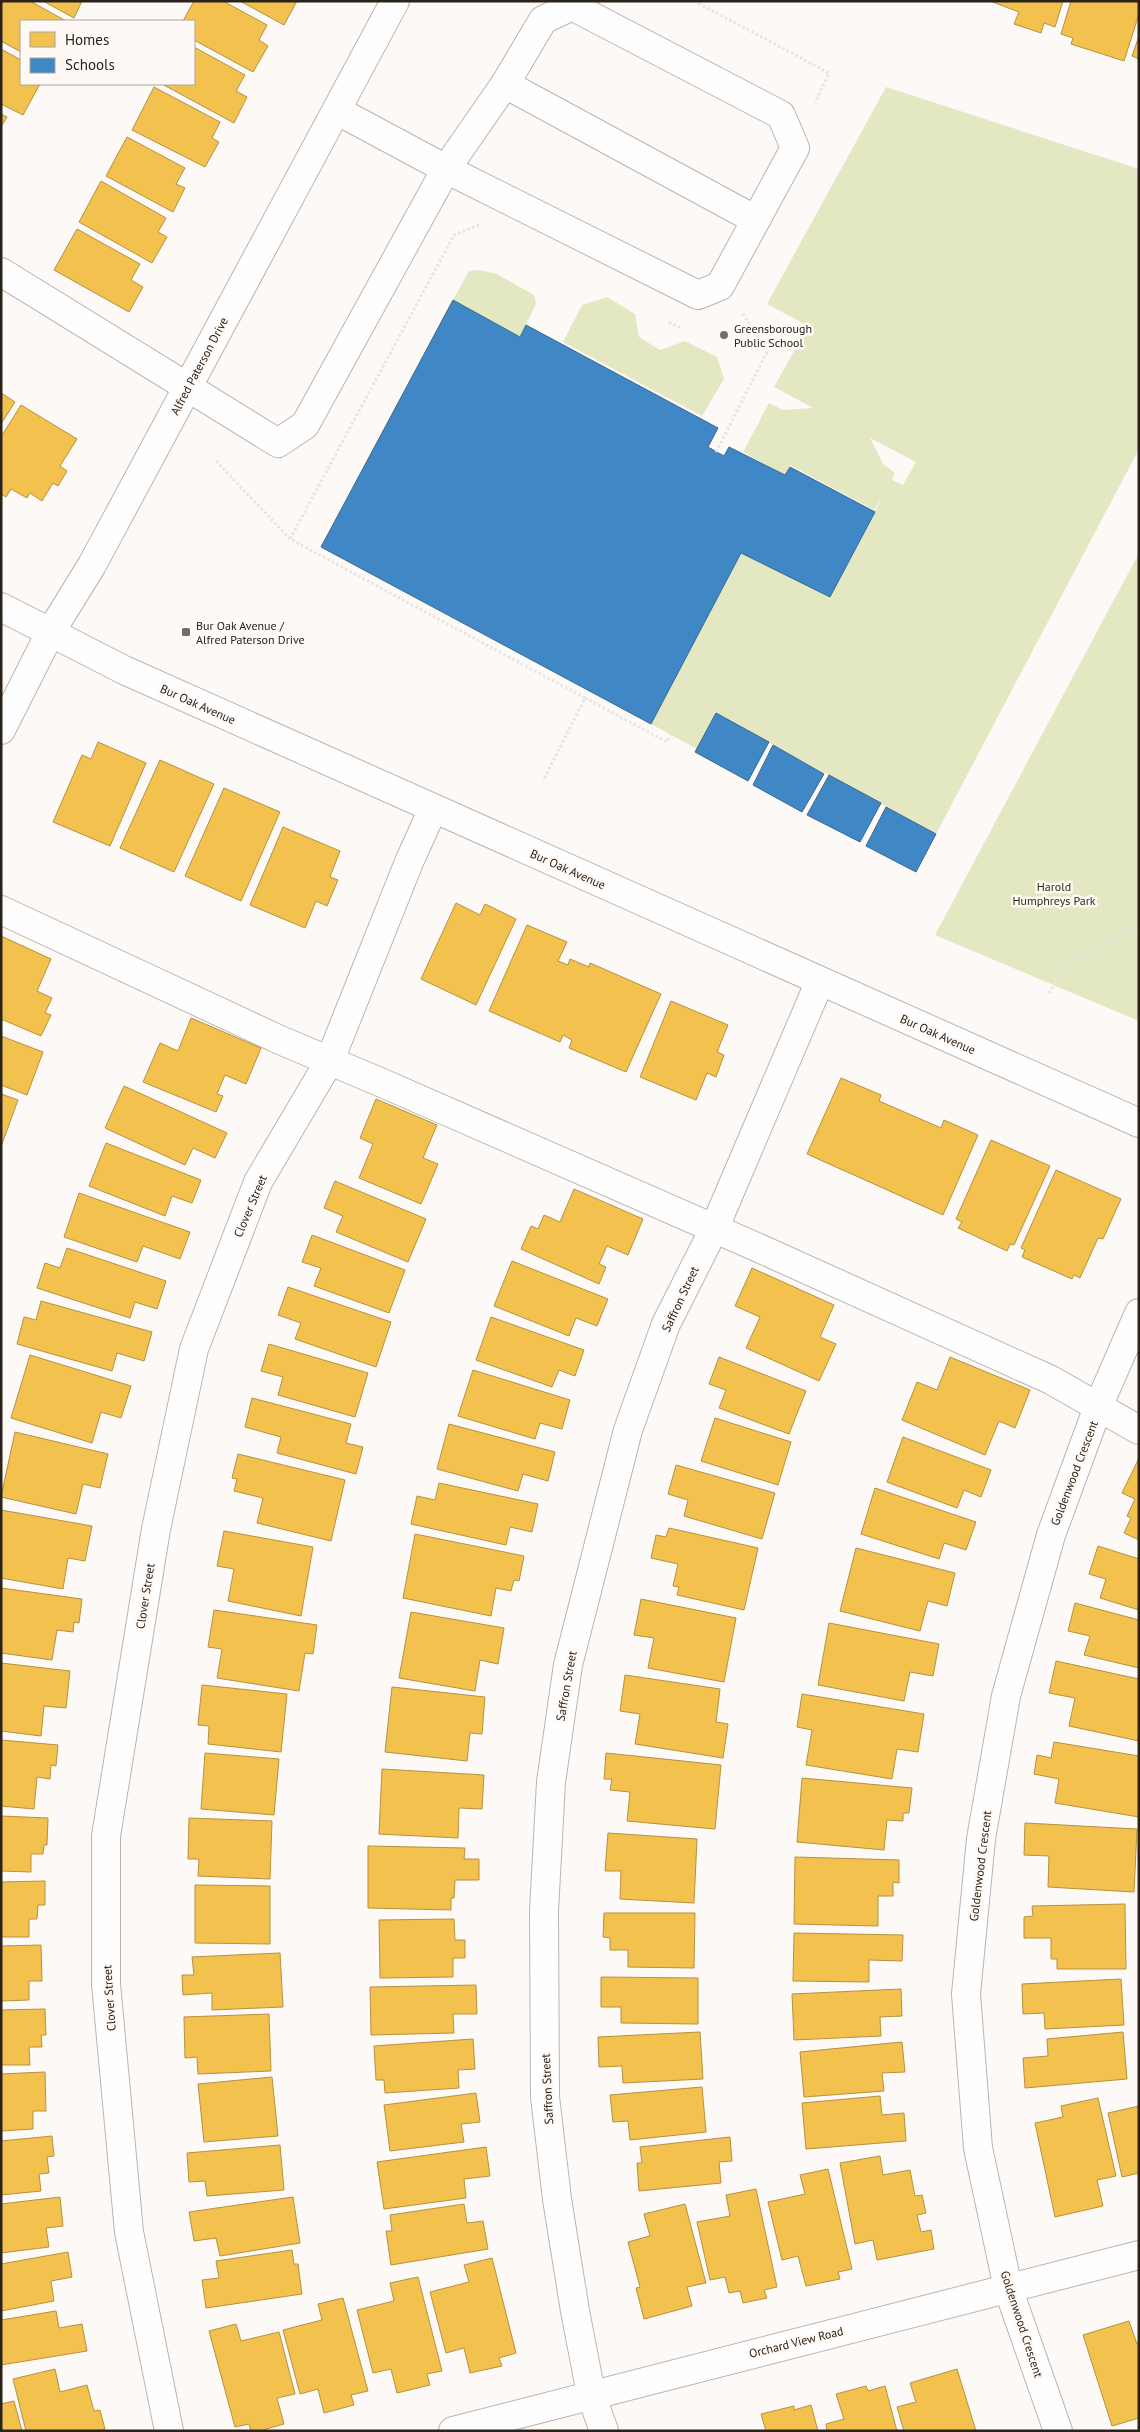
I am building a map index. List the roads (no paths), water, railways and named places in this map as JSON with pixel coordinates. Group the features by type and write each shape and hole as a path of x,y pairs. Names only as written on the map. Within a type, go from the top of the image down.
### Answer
{"street":[{"name":"Alfred Paterson Drive","path":"1,730 50,632 92,565 338,111 395,1"},
{"path":"1,272 278,443 305,425 446,169 505,84 543,20 572,6 782,116 796,148 720,286 698,295 446,169 338,111"},
{"path":"505,84 756,220"},
{"name":"Bur Oak Avenue","path":"1,607 124,670 1139,1123"},
{"name":"Clover Street","path":"169,2431 129,2232 106,1984 106,1836 156,1529 194,1350 258,1182 330,1060 433,809"},
{"path":"1,910 280,1040 330,1060 714,1229 1051,1380 1139,1430"},
{"name":"Saffron Street","path":"604,2431 592,2394 575,2311 557,2199 545,2097 544,1911 551,1782 568,1665 628,1430 666,1324 714,1229 820,981"},
{"name":"Goldenwood Crescent","path":"1058,2431 1008,2288 978,2148 966,1994 981,1839 1006,1696 1050,1535 1098,1408 1139,1313"},
{"name":"Orchard View Road","path":"453,2431 1139,2255"}],"place":[{"name":"Greensborough Public School","path":"724,335"},
{"name":"Bur Oak Avenue / Alfred Paterson Drive","path":"186,632"}],"park label":[{"name":"Harold Humphreys Park","path":"1054,893"}]}
